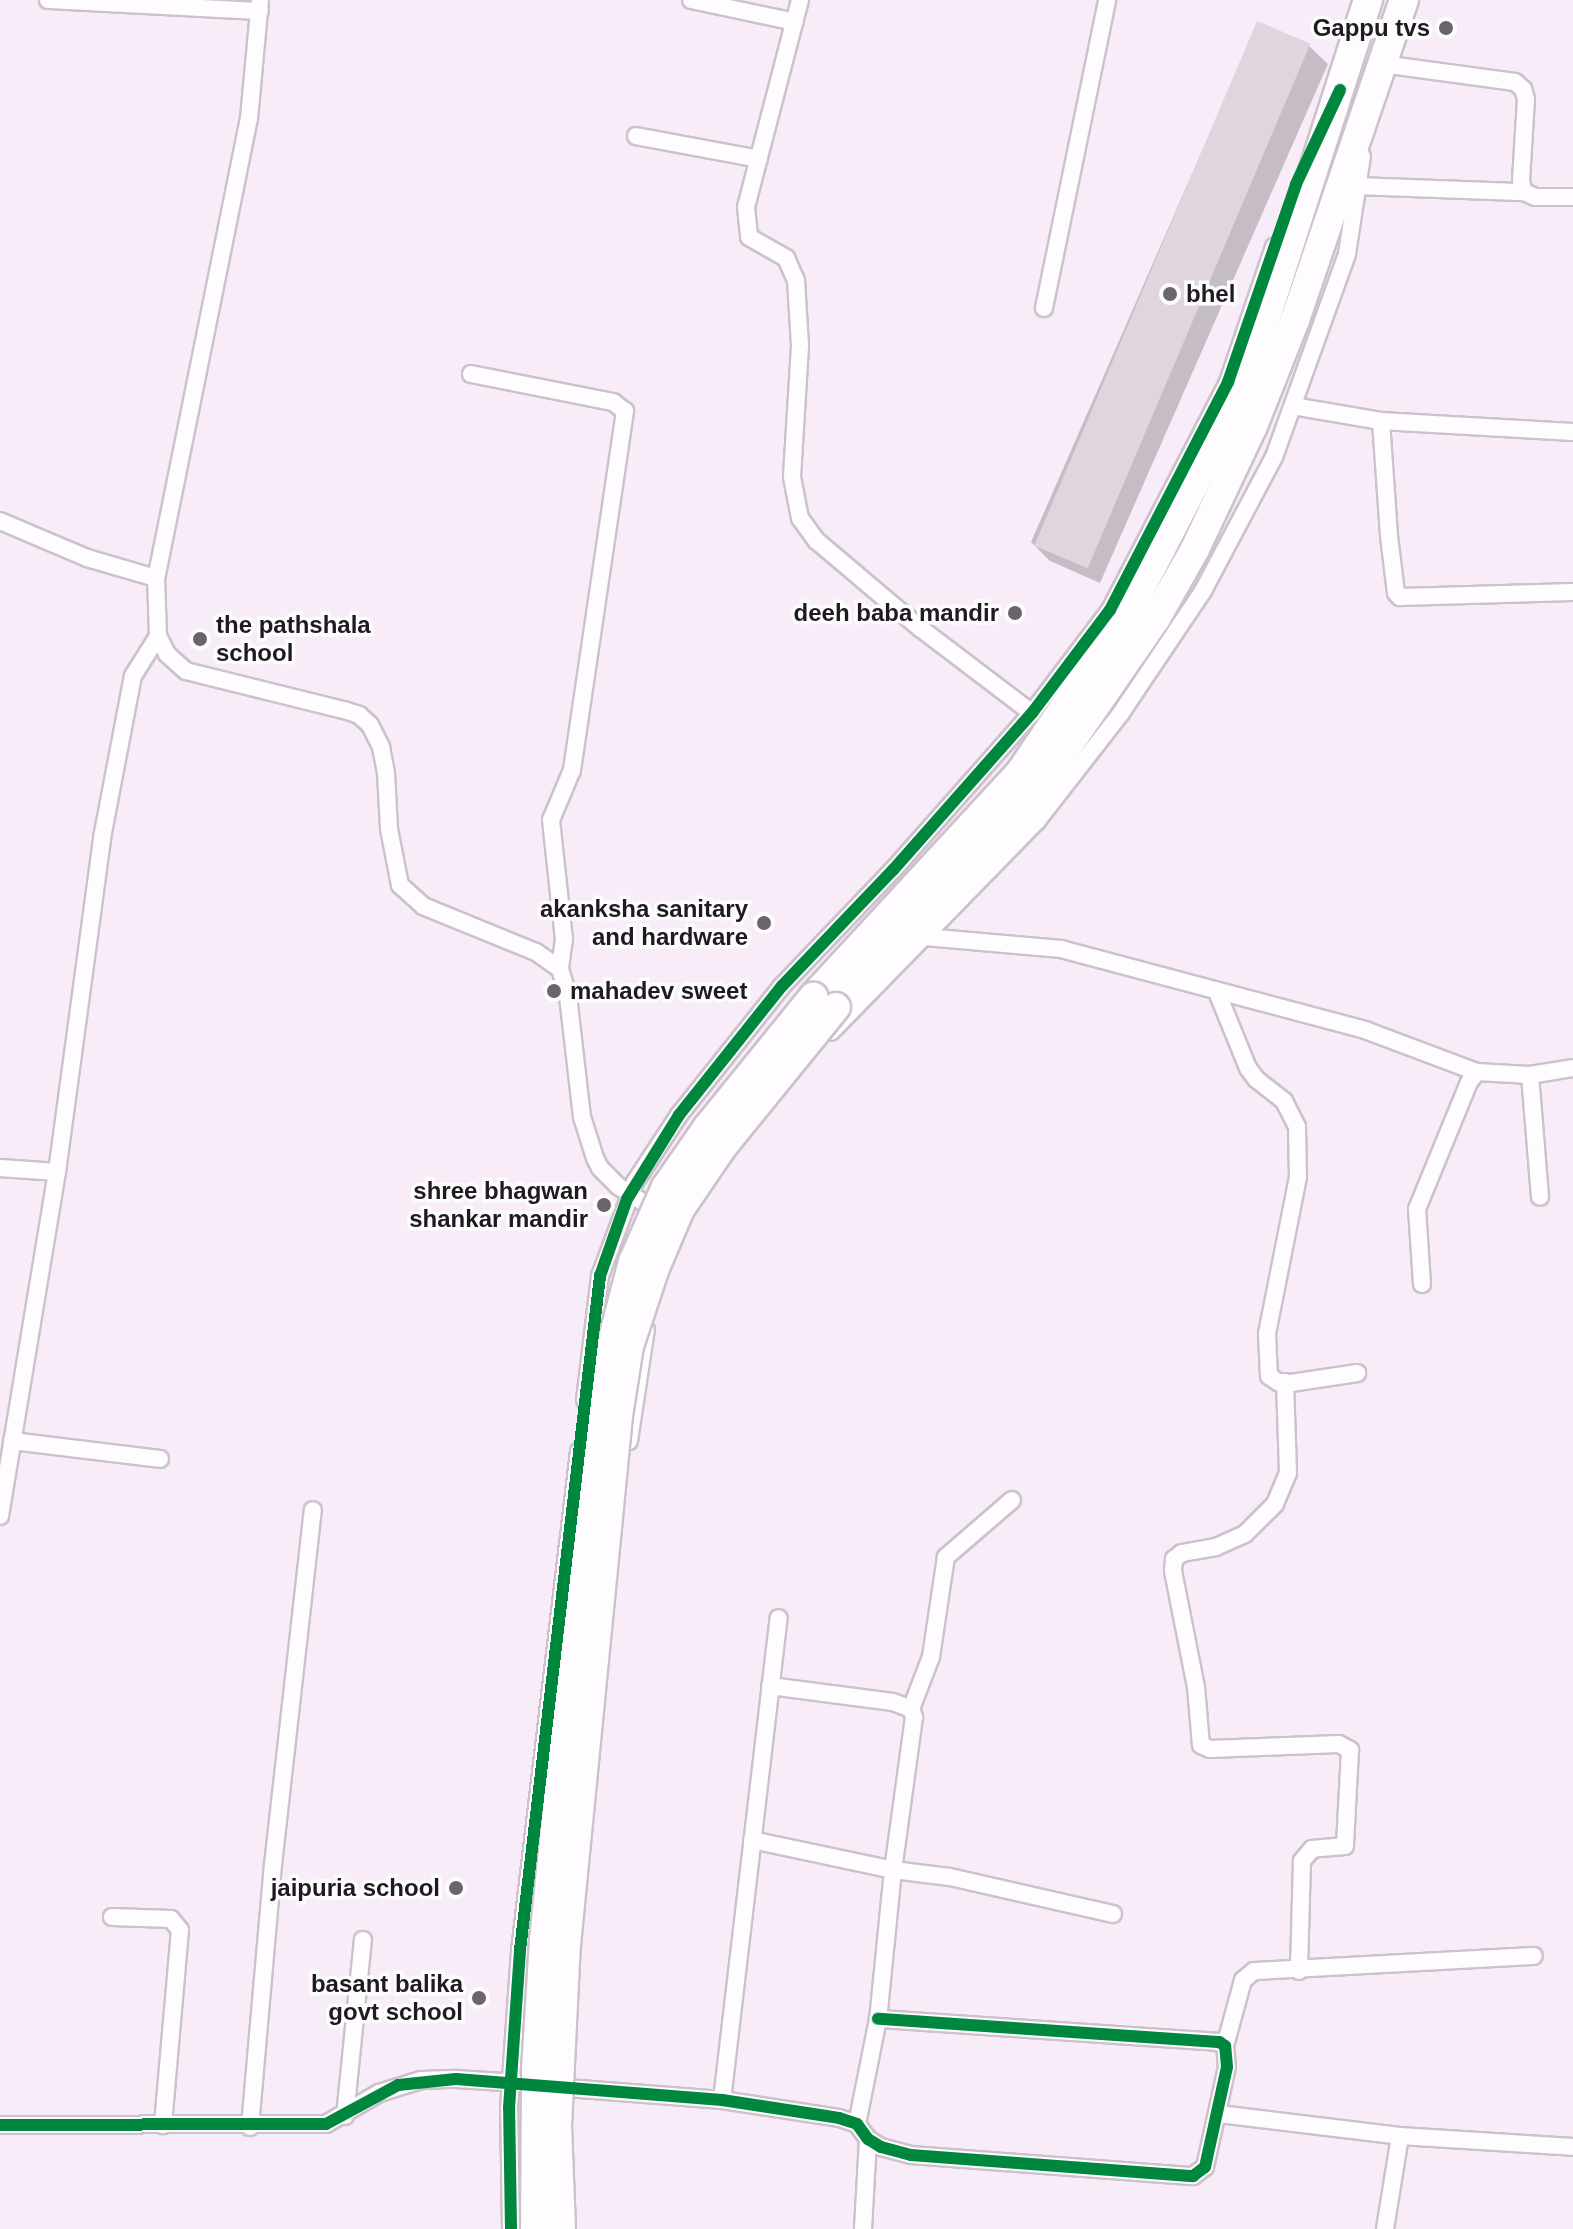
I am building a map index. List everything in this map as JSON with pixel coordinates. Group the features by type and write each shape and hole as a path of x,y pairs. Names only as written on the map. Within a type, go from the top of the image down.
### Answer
{"highway":[{"path":"535,2229 536,2070 544,1940 598,1395 633,1262 666,1187 707,1128 824,1002 1019,774 1128,613 1174,531 1246,371 1368,0"},
{"path":"561,2229 557,2126 566,1945 618,1416 629,1346 655,1268 680,1209 824,1002 989,846 1047,776 1156,618 1195,549 1253,426 1295,320 1404,0"}],"street":[{"path":"48,0 260,5 249,118 156,578 158,636 167,654 186,671 359,715 370,725 381,747 395,871 400,885 423,906 536,952 560,969"},
{"path":"691,0 795,22"},
{"path":"800,0 746,207 746,229 756,243 786,258 792,267 800,309 792,477 800,518 817,541 967,666 1032,713"},
{"path":"1044,308 1107,0"},
{"path":"1382,64 1515,82 1523,89 1526,99 1521,181 1524,192"},
{"path":"511,2229 511,2082 520,1950 600,1276 629,1193 679,1115 782,986 893,870 1032,713 1110,610 1228,382 1296,184 1340,90"},
{"path":"573,2229 570,2088 575,1952 630,1434 648,1315 681,1227 727,1154 822,1041 1037,821 1121,713 1203,591 1274,457 1347,254 1370,103"},
{"path":"636,136 759,159"},
{"path":"1357,186 1524,192 1535,197 1573,197"},
{"path":"471,374 613,402 625,411 572,770 551,820 564,939 560,969 568,996 582,1117 600,1168 629,1193 681,1227"},
{"path":"1293,406 1381,421 1573,432"},
{"path":"1381,421 1389,536 1396,593 1400,597 1573,592"},
{"path":"0,521 87,558 156,578"},
{"path":"0,1516 57,1172 76,1011 127,702 133,676 158,636"},
{"path":"925,937 1061,949 1365,1030 1477,1072 1530,1075 1573,1068"},
{"path":"1217,992 1248,1068 1256,1079 1284,1101 1297,1127 1298,1177 1267,1334 1269,1376 1285,1382 1357,1373"},
{"path":"1422,1284 1417,1209 1469,1082 1477,1072"},
{"path":"1530,1075 1540,1197"},
{"path":"0,1168 57,1172"},
{"path":"1285,1382 1288,1473 1275,1504 1245,1534 1216,1547 1182,1553 1174,1559 1173,1571 1196,1687 1201,1745 1210,1749 1339,1744 1350,1750 1345,1846 1312,1849 1302,1861 1299,1971"},
{"path":"12,1441 160,1459"},
{"path":"857,2124 878,2019 893,1870 914,1730 911,1709 931,1657 946,1557 1012,1500"},
{"path":"250,2127 273,1865 313,1510"},
{"path":"722,2100 779,1618"},
{"path":"770,1686 893,1702 911,1709"},
{"path":"752,1840 893,1870 950,1877 1113,1914"},
{"path":"112,1917 171,1919 180,1930 163,2125"},
{"path":"345,2116 363,1940"},
{"path":"0,2125 250,2127 326,2124 345,2116 379,2093 421,2080 511,2082 722,2100 839,2118 857,2124 868,2139 896,2153 1193,2176 1201,2174 1205,2167 1227,2067 1225,2046 1248,1975 1265,1970 1299,1971 1534,1956"},
{"path":"878,2019 1212,2041 1225,2046"},
{"path":"1219,2114 1400,2136 1573,2147"},
{"path":"1385,2229 1400,2136"},
{"path":"863,2229 868,2139"}],"building":[{"name":"bhel","path":"1257,21 1310,44 1088,568 1034,546"}],"cycle path":[{"path":"511,2229 509,2108 520,1950 600,1276 627,1199 679,1115 782,986 893,870 1032,713 1110,610 1228,382 1296,184 1340,90"},
{"path":"0,2125 326,2124 398,2085 456,2079 722,2100 839,2118 857,2124 868,2139 881,2147 911,2155 1193,2176 1205,2167 1227,2067 1225,2046 1219,2042 878,2019"}],"place":[{"name":"Gappu tvs","path":"1446,28"},
{"name":"bhel","path":"1170,294"},
{"name":"deeh baba mandir","path":"1015,613"},
{"name":"the pathshala school","path":"200,639"},
{"name":"akanksha sanitary and hardware","path":"764,923"},
{"name":"mahadev sweet","path":"554,991"},
{"name":"shree bhagwan shankar mandir","path":"604,1205"},
{"name":"jaipuria school","path":"456,1888"},
{"name":"basant balika govt school","path":"479,1998"}]}
